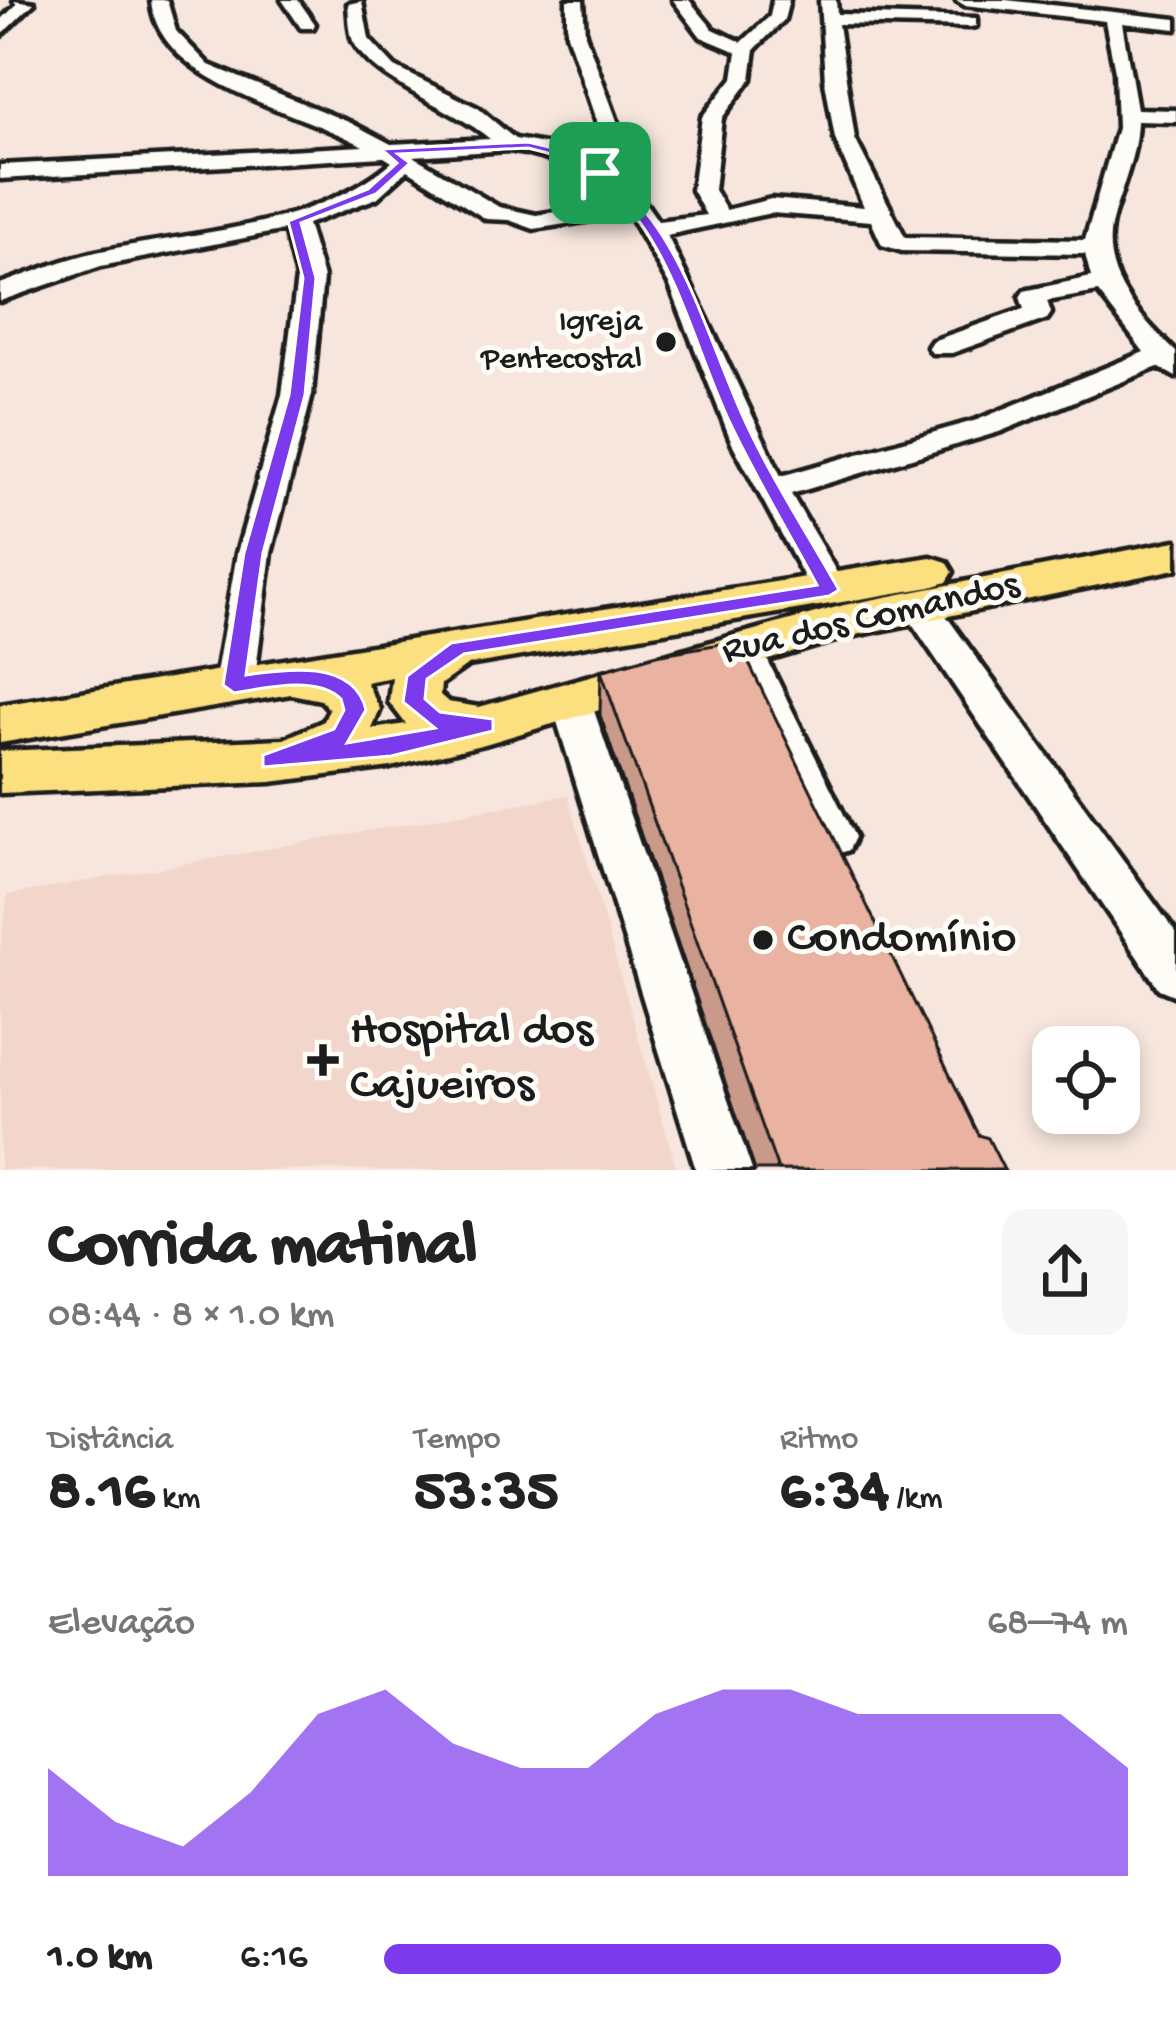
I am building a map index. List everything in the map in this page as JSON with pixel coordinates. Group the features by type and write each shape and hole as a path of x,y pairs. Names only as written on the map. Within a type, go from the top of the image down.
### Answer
{"main road":[{"name":"Rua dos Comandos","path":"0,724 829,590 1176,528"},
{"name":"Rua dos Comandos","path":"0,772 271,761 391,747 485,725 742,647 918,604 1176,555"},
{"path":"458,648 417,676 413,702 435,720 485,725"},
{"path":"255,682 342,686 352,696 355,710 343,735 271,761"}],"street":[{"path":"0,31 26,4 22,0"},
{"path":"159,0 161,20 169,34 203,69 344,127 453,186 494,214 512,213 529,221 718,218 771,206 877,215"},
{"path":"290,0 307,24"},
{"path":"575,0 577,34 619,156 614,166 600,173"},
{"path":"681,0 692,18 722,45 746,48"},
{"path":"718,218 703,190 715,108 746,70 746,48 778,17 781,0"},
{"path":"964,0 1117,8 1176,22"},
{"path":"356,4 361,40 389,71 471,112 508,144"},
{"path":"773,489 988,426 1168,354 1109,284 1096,247 1121,164 1127,115 1117,8"},
{"path":"970,22 829,9 842,128 887,236 902,244 1096,247"},
{"path":"0,43 21,43"},
{"path":"1127,115 1176,116"},
{"path":"0,172 395,157 508,144 556,150 600,173 645,217 676,272 737,422 829,590"},
{"path":"0,293 95,260 294,221 369,194 395,157"},
{"path":"255,682 254,553 297,395 310,278 294,221"},
{"path":"942,347 1038,313 1033,297 1072,286 1109,284"},
{"path":"918,604 1176,973"},
{"path":"742,647 853,877"},
{"path":"570,699 724,1170"}],"shaded area":[{"name":"Hospital dos Cajueiros","path":"568,795 677,1170 0,1170 0,950 8,895"}],"building":[{"name":"Condomínio","path":"738,641 979,1135 988,1138 1004,1170 778,1170 601,671 656,655"}],"place":[{"name":"Igreja Pentecostal","path":"666,342"},
{"name":"Condomínio","path":"763,940"},
{"name":"Hospital dos Cajueiros","path":"323,1060"}],"route":[{"path":"528,145 556,150 600,173 622,190 654,229 737,422 829,590 458,648 417,676 413,702 435,720 485,725 364,752 271,761 309,752 343,735 355,710 352,696 342,686 326,681 276,678 234,685 254,553 297,395 310,278 294,221 372,191 404,163 386,152 528,145"}]}
